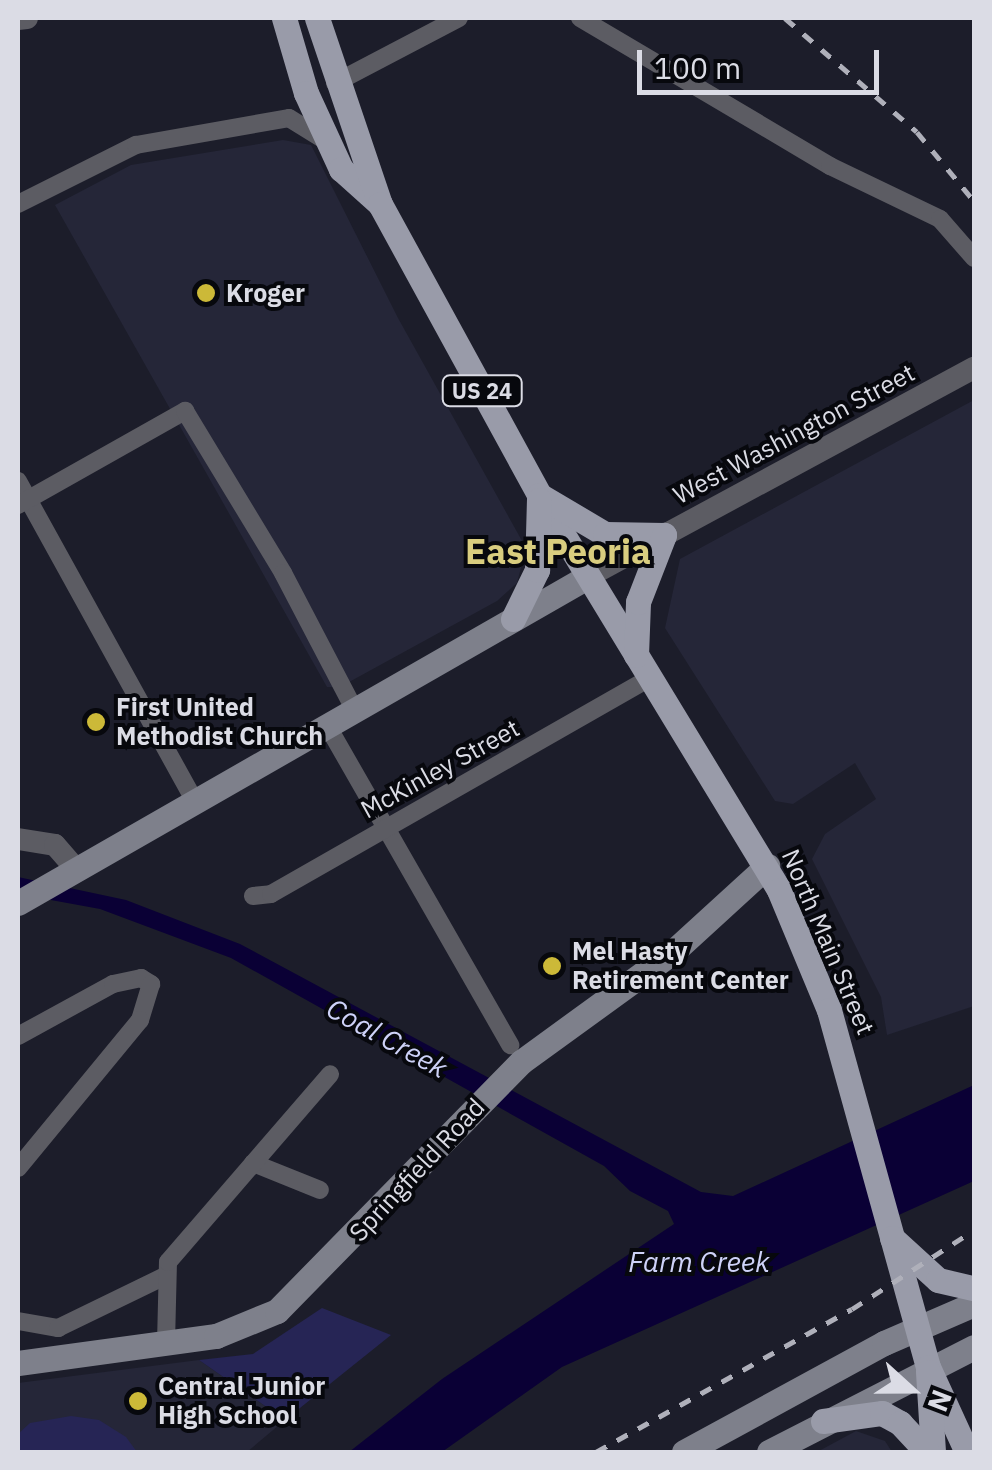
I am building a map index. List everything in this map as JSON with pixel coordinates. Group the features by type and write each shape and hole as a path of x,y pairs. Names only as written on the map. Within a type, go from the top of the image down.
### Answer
{"main road":[{"name":"US 24","path":"284,18 295,57 341,169 380,204"},
{"name":"US 24","path":"317,18 336,84 380,204 587,577"},
{"path":"513,619 536,570 539,495 605,534 664,536 638,602 636,656"},
{"path":"23,900 587,577"},
{"name":"North Main Street","path":"587,577 766,866 829,1010 928,1368 967,1452"},
{"name":"Springfield Road","path":"18,1363 239,1330 285,1306 498,1084 675,950 766,866"},
{"path":"892,1238 938,1280 974,1288"},
{"path":"684,1452 974,1304"},
{"path":"768,1452 974,1347"},
{"name":"North Main Street","path":"928,1368 930,1452"},
{"path":"823,1421 882,1413 930,1452"}],"street":[{"path":"18,19 27,18"},
{"path":"336,84 458,18"},
{"path":"580,18 830,166 940,219 974,258"},
{"path":"254,124 291,103 298,80 295,57"},
{"path":"18,204 136,144 295,119 330,147"},
{"name":"West Washington Street","path":"587,577 974,368"},
{"path":"22,502 185,411 283,572 354,709"},
{"path":"18,481 22,502 196,803"},
{"name":"McKinley Street","path":"253,896 271,894 650,678"},
{"path":"327,725 510,1046"},
{"path":"18,839 55,845 66,876"},
{"path":"18,1036 122,981 151,984 140,1020 18,1168"},
{"path":"166,1343 163,1277 168,1262 330,1074"},
{"path":"253,1163 320,1190"},
{"path":"18,1322 58,1328 163,1277"}],"shaded area":[{"path":"283,140 311,145 398,318 526,548 517,583 497,601 340,687 327,687 55,205 131,165"},
{"path":"974,400 974,1006 887,1035 881,997 812,859 825,834 876,799 855,763 793,804 775,801 665,628 680,559"},
{"path":"322,1308 391,1335 285,1420 199,1360 253,1354"},
{"name":"Central Junior High School","path":"199,1360 285,1420 247,1452 18,1452 18,1383"},
{"path":"71,1416 99,1420 126,1437 137,1452 18,1452 18,1434 30,1423"},
{"path":"856,1431 885,1441 892,1452 817,1452"}],"water":[{"name":"Farm Creek","path":"18,877 126,900 240,944 701,1192 733,1196 974,1085 974,1181 562,1367 442,1452 349,1452 442,1379 674,1224 668,1211 630,1191 604,1166 231,958 100,909 18,894"}],"railway":[{"path":"785,18 917,132 974,201"},
{"path":"596,1452 852,1309 974,1230"}],"place":[{"name":"Kroger","path":"206,293"},
{"name":"First United Methodist Church","path":"96,722"},
{"name":"Mel Hasty Retirement Center","path":"552,966"},
{"name":"Central Junior High School","path":"138,1401"}],"district":[{"name":"East Peoria","path":"558,551"}],"water label":[{"name":"Coal Creek","path":"387,1038"}]}
